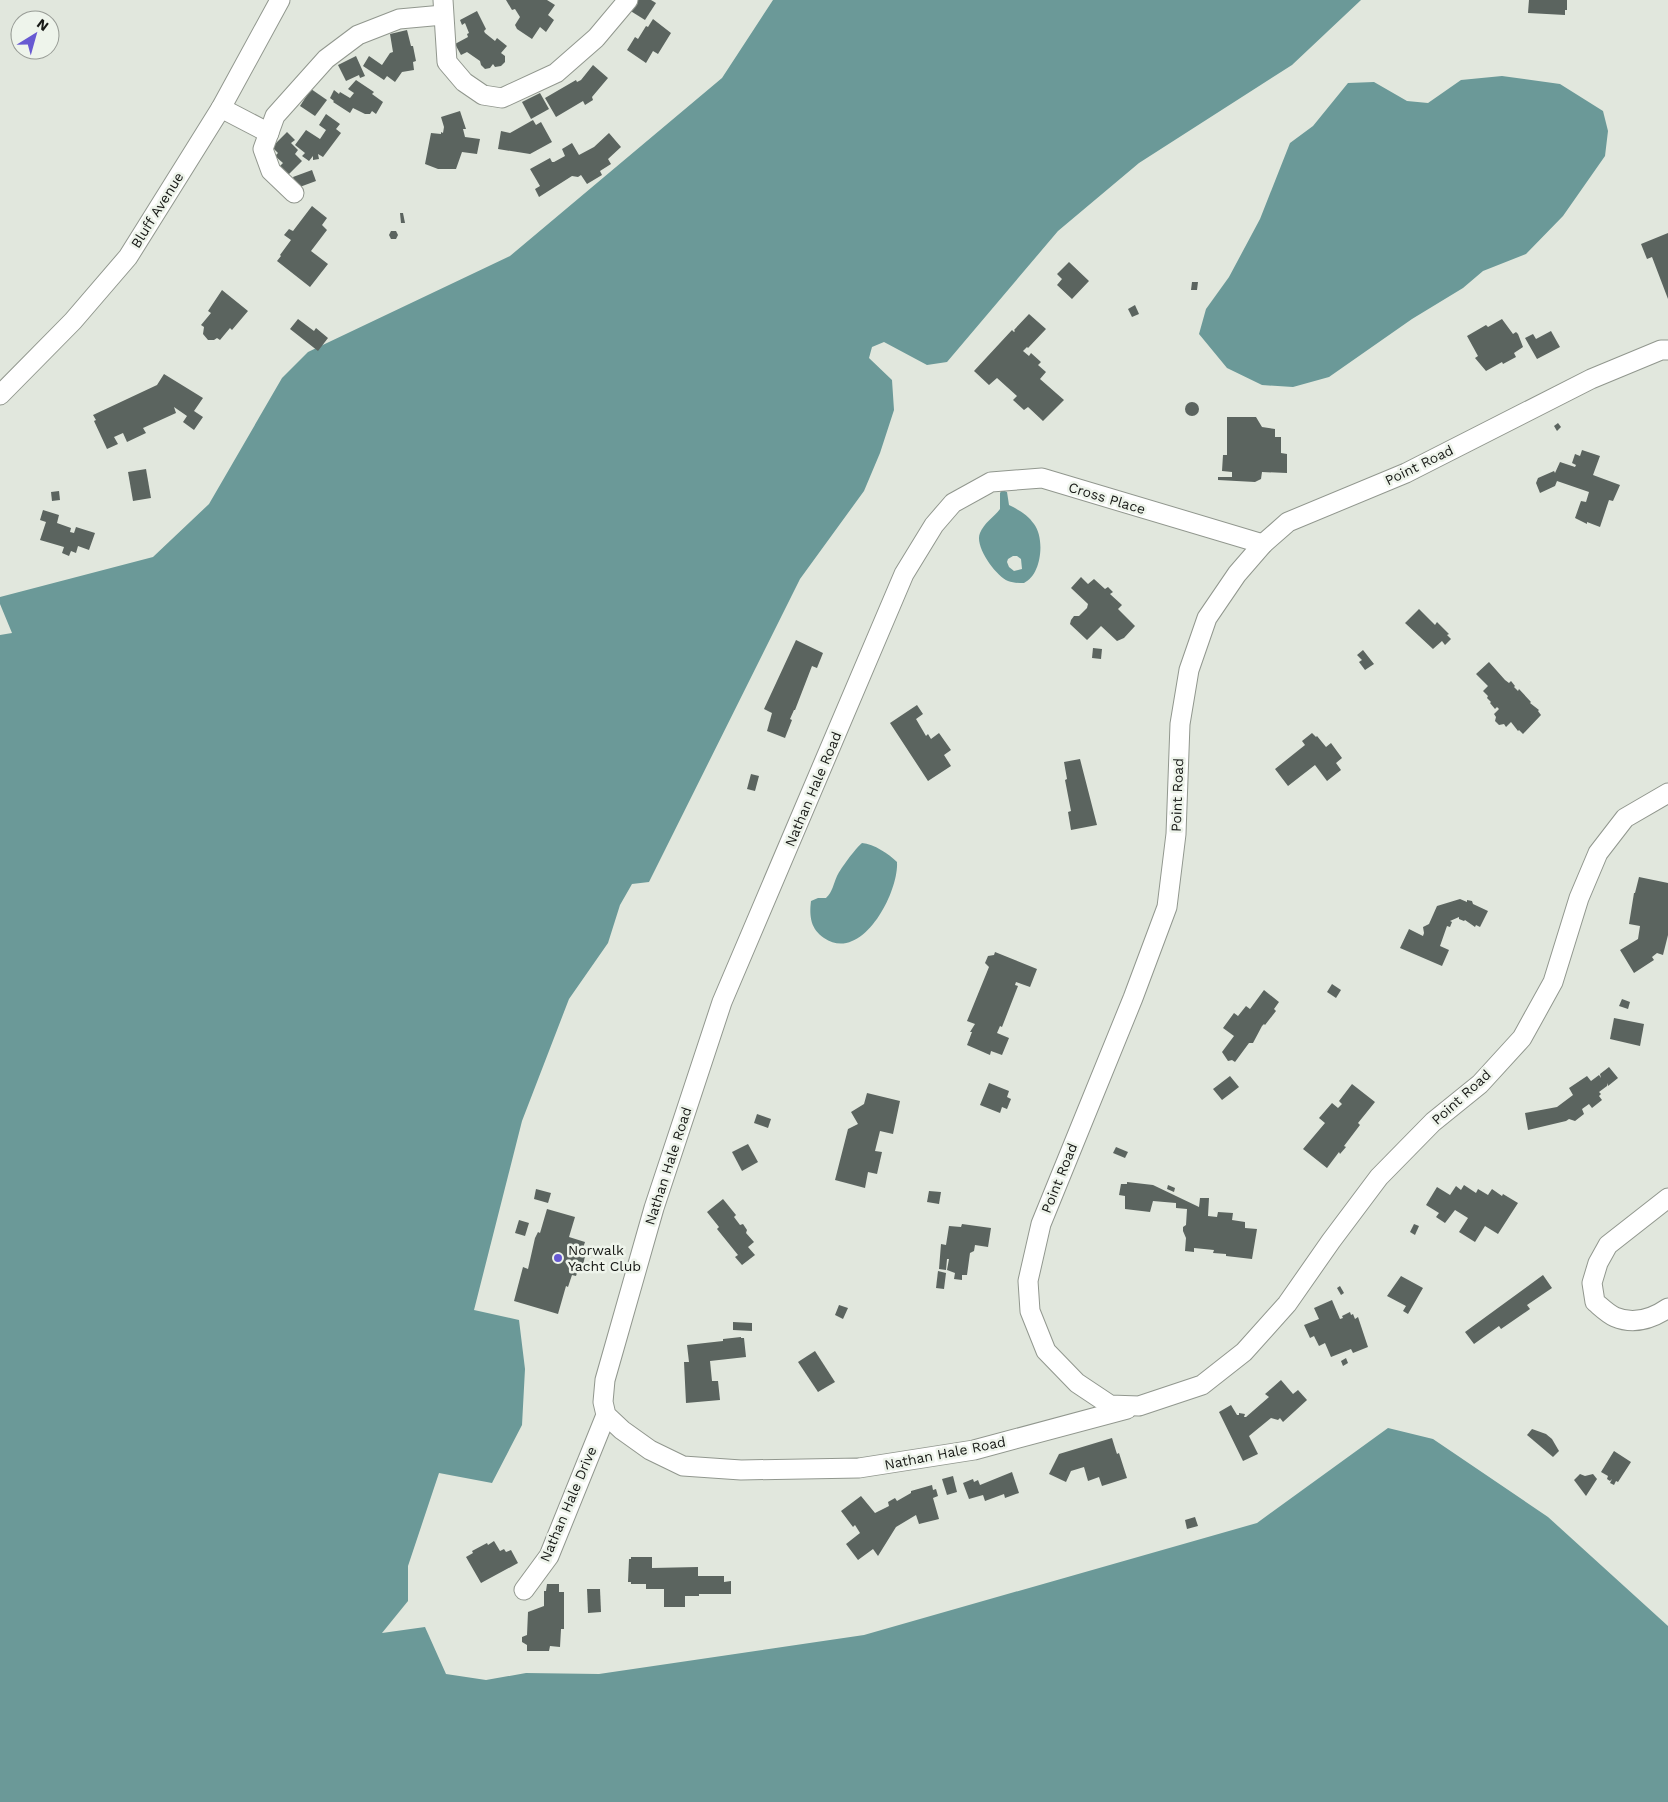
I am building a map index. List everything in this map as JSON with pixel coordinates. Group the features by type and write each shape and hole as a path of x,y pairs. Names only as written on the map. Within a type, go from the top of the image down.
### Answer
{"street":[{"name":"Bluff Avenue","path":"0,395 73,321 128,258 221,108 280,0"},
{"path":"294,193 271,171 263,149 275,116 326,59 358,35 398,20 443,8 447,62 464,82 483,95 502,98 556,73 596,38 628,0"},
{"path":"221,108 269,133"},
{"name":"Point Road","path":"1668,350 1661,350 1591,378 1406,473 1288,522 1263,544 1237,574 1207,618 1189,670 1180,724 1176,834 1167,907 1133,998 1041,1224 1028,1281 1030,1311 1046,1351 1076,1383 1110,1405 1139,1406 1202,1386 1244,1352 1288,1304 1331,1241 1379,1177 1433,1122 1480,1084 1522,1038 1553,982 1579,898 1598,852 1625,818 1668,793"},
{"name":"Cross Place","path":"953,504 992,482 1042,478 1263,544"},
{"name":"Nathan Hale Road","path":"953,504 934,525 904,574 722,1002 654,1208 605,1380 603,1402 606,1415 622,1430 650,1450 683,1466 741,1470 859,1468 974,1450 1139,1406"},
{"path":"1668,1198 1608,1245 1598,1263 1592,1283 1595,1302 1615,1317 1639,1321 1655,1317 1668,1308"},
{"name":"Nathan Hale Drive","path":"524,1590 549,1556 606,1415"}],"water":[{"path":"773,0 1361,0 1292,65 1139,163 1058,231 947,362 927,365 884,342 872,347 869,358 892,380 894,410 880,453 864,491 800,579 649,882 632,884 620,905 608,943 569,999 522,1121 474,1310 519,1320 525,1369 522,1425 492,1483 439,1473 408,1566 408,1601 382,1633 425,1627 446,1674 486,1680 526,1673 599,1674 864,1635 1257,1523 1388,1428 1433,1439 1548,1517 1668,1626 1668,1802 0,1802 0,635 12,633 0,604 0,597 153,557 209,504 282,378 308,352 510,256 722,78"},
{"path":"1502,76 1560,84 1603,111 1608,131 1605,156 1563,216 1526,254 1483,271 1463,288 1412,319 1329,377 1293,387 1262,385 1227,368 1199,334 1206,309 1229,277 1260,219 1290,143 1313,126 1348,83 1374,82 1407,101 1428,103 1461,80"},
{"path":"1002,490 1007,492 1009,505 1029,518 1040,538 1038,565 1030,579 1024,583 1012,582 1003,578 987,560 980,545 979,539 982,529 1000,509 1000,493","holes":["1017,556 1021,559 1022,569 1014,571 1007,562 1008,559"]},
{"path":"862,843 881,850 897,862 896,875 892,890 876,921 864,933 852,941 838,943 824,938 816,931 810,912 811,901 818,898 826,898 832,890 842,868"}],"building":[{"path":"506,0 547,0 555,5 548,15 554,20 546,32 540,27 532,39 517,29 515,25 520,17 515,9 512,10"},
{"path":"636,0 651,0 656,3 645,20 629,10"},
{"path":"1529,0 1567,0 1567,10 1565,10 1565,15 1528,13"},
{"path":"477,11 486,29 485,33 495,41 497,38 507,46 501,53 505,56 505,62 501,66 495,67 493,64 490,68 485,69 480,61 467,52 461,55 455,44 468,37 467,34 469,33 465,23 462,25 460,20"},
{"path":"653,19 671,33 658,54 653,51 646,63 627,50 635,37 638,39"},
{"path":"407,30 416,61 413,62 414,70 402,72 395,82 387,76 384,80 363,66 369,56 382,65 390,53 393,52 390,34"},
{"path":"356,56 365,76 360,78 359,75 346,81 338,65"},
{"path":"593,65 608,78 592,97 593,100 585,105 583,101 556,117 545,98 576,80 577,82 581,80"},
{"path":"356,80 374,92 372,94 383,102 376,114 372,111 370,114 365,114 353,108 350,113 330,98 334,90 350,98 354,93 348,89"},
{"path":"311,89 327,100 315,116 300,106"},
{"path":"540,93 549,109 531,119 522,102"},
{"path":"460,111 466,129 463,129 465,137 480,139 477,154 462,152 456,169 438,169 425,164 431,133 443,133 444,127 441,117"},
{"path":"326,114 340,124 336,129 341,133 323,157 318,154 319,159 313,160 313,156 309,161 302,156 305,153 295,145 306,130 320,139 326,130 319,125"},
{"path":"533,120 536,125 541,122 552,142 530,154 498,149 501,131 510,133"},
{"path":"287,132 295,140 291,143 298,150 295,154 302,161 288,175 279,167 283,163 275,156 278,153 272,147"},
{"path":"609,133 621,147 608,159 611,164 600,171 602,175 587,184 581,175 578,177 572,176 539,197 535,189 540,186 530,169 550,158 554,162 565,156 562,149 572,143 579,155 594,147"},
{"path":"312,170 316,181 297,188 293,177"},
{"path":"312,206 327,218 322,225 327,230 311,251 328,264 310,287 277,261 291,240 284,235 289,229 293,231"},
{"path":"400,213 403,213 405,223 401,223"},
{"path":"391,231 396,231 398,235 396,239 391,239 389,235"},
{"path":"1668,233 1668,299 1652,257 1647,259 1641,244"},
{"path":"1069,262 1089,281 1072,299 1057,285 1062,279 1057,274"},
{"path":"1192,282 1198,282 1197,290 1191,290"},
{"path":"222,290 248,311 232,330 230,328 220,340 217,338 208,340 203,334 204,327 201,325 211,313 208,311"},
{"path":"1135,305 1139,314 1132,317 1128,309"},
{"path":"1029,314 1046,329 1023,351 1029,356 1031,353 1041,362 1038,365 1046,372 1040,379 1064,400 1043,421 1028,407 1024,410 1013,400 1017,396 997,378 989,385 974,371 1012,330 1015,331"},
{"path":"298,319 314,331 316,328 328,338 318,351 290,329"},
{"path":"1502,319 1513,334 1516,332 1518,334 1523,347 1514,353 1516,357 1486,371 1475,358 1478,356 1467,336 1486,325 1488,327"},
{"path":"1551,331 1560,347 1537,359 1525,338 1533,334 1536,339"},
{"path":"164,374 203,398 194,411 203,417 194,430 183,422 187,416 174,407 176,413 143,428 146,433 127,442 123,433 114,437 118,444 107,449 93,415 157,385"},
{"path":"1189,402 1195,402 1199,409 1195,416 1189,416 1185,412 1185,406"},
{"path":"1227,417 1256,417 1262,427 1275,429 1275,437 1281,437 1281,453 1287,454 1287,473 1262,472 1261,479 1255,482 1218,480 1218,477 1232,477 1232,472 1222,471 1223,455 1227,455"},
{"path":"1558,423 1561,427 1557,431 1554,426"},
{"path":"1582,450 1600,456 1593,475 1620,485 1613,501 1609,500 1600,527 1587,522 1587,524 1575,518 1581,501 1586,502 1589,492 1557,481 1555,486 1540,493 1536,483 1538,478 1554,471 1555,473 1560,462 1575,467 1576,465 1572,463 1575,454 1580,456"},
{"path":"146,469 151,498 133,501 128,472"},
{"path":"59,491 60,500 52,501 51,492"},
{"path":"43,510 59,515 57,523 71,528 70,532 74,533 76,527 95,533 89,550 78,546 76,553 71,551 69,556 62,553 64,547 40,540 46,522 40,520"},
{"path":"1081,577 1088,584 1094,579 1105,589 1108,587 1113,592 1110,594 1122,605 1118,609 1135,626 1124,638 1117,641 1101,626 1087,640 1070,624 1074,616 1079,616 1087,608 1088,604 1071,588"},
{"path":"1419,609 1435,625 1437,622 1449,634 1447,635 1451,639 1445,645 1442,641 1433,649 1405,623"},
{"path":"796,640 823,653 817,668 812,666 790,719 792,720 785,738 767,731 772,713 764,709"},
{"path":"1093,648 1102,649 1101,659 1092,658"},
{"path":"1363,650 1374,664 1365,670 1359,662 1362,660 1357,655"},
{"path":"1489,662 1505,680 1509,683 1511,681 1514,687 1518,691 1519,689 1530,703 1539,710 1541,715 1523,734 1511,722 1506,727 1504,724 1499,725 1495,721 1496,717 1494,714 1499,709 1497,707 1495,709 1490,703 1487,698 1488,696 1483,691 1488,686 1476,674"},
{"path":"917,705 923,714 916,719 926,736 928,734 931,739 939,733 951,750 944,755 951,766 928,781 890,723"},
{"path":"1312,733 1326,747 1331,743 1342,758 1336,763 1341,770 1327,781 1315,765 1288,786 1275,769 1305,745 1302,741"},
{"path":"1080,759 1097,825 1071,830 1068,812 1071,811 1065,780 1067,779 1064,762"},
{"path":"751,774 759,776 755,791 747,789"},
{"path":"1639,877 1668,883 1668,935 1663,955 1657,953 1652,957 1654,960 1634,973 1620,950 1638,939 1640,926 1629,924 1634,893"},
{"path":"1460,899 1467,902 1467,900 1472,901 1473,904 1488,911 1480,927 1476,925 1475,927 1465,920 1459,919 1459,917 1450,921 1452,922 1450,927 1447,926 1440,946 1449,950 1442,966 1400,948 1409,929 1423,936 1423,927 1429,924 1437,906"},
{"path":"995,952 1037,969 1030,987 1016,982 1015,985 1018,986 1002,1027 1000,1026 997,1033 1009,1038 1002,1055 991,1051 990,1055 967,1045 972,1032 970,1032 975,1024 967,1021 989,967 985,963 988,956 994,955"},
{"path":"1332,984 1341,990 1336,998 1327,992"},
{"path":"1264,990 1279,1002 1274,1009 1276,1011 1265,1025 1262,1026 1253,1043 1249,1043 1235,1062 1232,1060 1228,1061 1222,1052 1234,1036 1223,1028 1234,1013 1238,1016 1246,1006 1250,1009"},
{"path":"1622,999 1630,1002 1628,1009 1619,1006"},
{"path":"1614,1018 1644,1024 1640,1046 1610,1039"},
{"path":"1609,1067 1618,1078 1608,1086 1607,1083 1607,1086 1599,1092 1602,1100 1592,1108 1589,1104 1582,1109 1584,1114 1575,1121 1569,1119 1528,1130 1525,1113 1557,1107 1573,1095 1569,1088 1587,1076 1591,1081 1599,1075 1601,1078 1600,1074"},
{"path":"1230,1076 1239,1087 1222,1100 1213,1089"},
{"path":"989,1083 1009,1091 1007,1097 1011,1099 1007,1109 1002,1107 1000,1113 980,1105"},
{"path":"1352,1084 1375,1102 1358,1123 1360,1125 1344,1146 1346,1147 1340,1154 1339,1152 1327,1168 1303,1149 1325,1123 1319,1118 1332,1103 1338,1108 1342,1104 1339,1101"},
{"path":"867,1093 900,1101 893,1134 880,1131 875,1151 882,1152 877,1174 868,1172 865,1188 835,1180 848,1129 858,1124 851,1112 864,1104"},
{"path":"757,1114 771,1119 768,1128 754,1123"},
{"path":"748,1144 758,1162 742,1171 732,1152"},
{"path":"1116,1147 1128,1152 1125,1158 1113,1153"},
{"path":"1127,1182 1153,1185 1199,1207 1200,1198 1209,1198 1208,1216 1217,1217 1218,1212 1233,1213 1232,1220 1245,1222 1245,1228 1257,1229 1252,1259 1213,1253 1214,1250 1194,1248 1194,1252 1185,1251 1186,1238 1183,1227 1186,1225 1187,1209 1176,1208 1176,1203 1153,1201 1150,1212 1125,1209 1125,1196 1119,1195 1121,1184 1127,1184"},
{"path":"1168,1185 1175,1188 1174,1192 1167,1189"},
{"path":"1464,1185 1476,1193 1478,1189 1488,1195 1492,1189 1518,1203 1498,1234 1485,1226 1475,1242 1459,1232 1468,1218 1455,1210 1445,1223 1436,1217 1439,1213 1426,1205 1437,1187 1450,1195 1456,1186 1461,1190"},
{"path":"536,1189 551,1193 548,1203 534,1199"},
{"path":"929,1191 941,1192 939,1204 927,1202"},
{"path":"723,1199 736,1215 734,1217 740,1225 743,1224 747,1230 746,1233 754,1242 748,1247 755,1255 742,1265 735,1257 738,1255 717,1229 719,1227 707,1212"},
{"name":"Norwalk Yacht Club","path":"547,1209 575,1217 569,1237 585,1242 582,1251 586,1252 583,1265 580,1264 576,1276 572,1275 568,1287 566,1286 558,1314 514,1301 523,1267 528,1269 535,1238 538,1232 540,1233"},
{"path":"519,1220 529,1223 525,1236 515,1233"},
{"path":"962,1224 991,1228 988,1247 975,1245 974,1251 970,1253 967,1275 962,1275 962,1280 954,1279 955,1273 947,1270 949,1259 947,1259 946,1270 939,1269 941,1244 946,1245 949,1226 961,1227"},
{"path":"1414,1224 1419,1226 1415,1235 1410,1232"},
{"path":"938,1271 946,1273 944,1289 936,1288"},
{"path":"1543,1275 1552,1288 1527,1305 1530,1309 1501,1329 1499,1326 1474,1344 1465,1332"},
{"path":"1401,1276 1423,1288 1408,1314 1403,1311 1406,1306 1387,1296"},
{"path":"1340,1286 1344,1293 1341,1295 1337,1288"},
{"path":"1332,1300 1340,1319 1350,1312 1355,1319 1358,1317 1368,1347 1353,1353 1351,1349 1331,1357 1325,1343 1319,1346 1314,1336 1310,1338 1304,1325 1319,1319 1314,1308"},
{"path":"839,1305 848,1308 843,1319 835,1315"},
{"path":"733,1322 752,1323 752,1331 733,1330"},
{"path":"744,1338 746,1357 710,1361 712,1381 718,1381 720,1400 686,1403 684,1362 689,1362 687,1345"},
{"path":"815,1351 835,1382 818,1392 798,1362"},
{"path":"1346,1358 1348,1363 1343,1366 1341,1361"},
{"path":"1281,1380 1293,1394 1298,1390 1307,1400 1283,1422 1280,1418 1278,1420 1271,1418 1249,1436 1258,1454 1243,1461 1219,1412 1231,1405 1237,1415 1239,1413 1245,1414 1244,1417 1246,1417 1269,1397 1265,1394"},
{"path":"1532,1429 1546,1434 1552,1439 1559,1451 1553,1457 1527,1435"},
{"path":"1112,1438 1127,1478 1102,1486 1099,1477 1088,1481 1084,1467 1071,1471 1066,1482 1049,1474 1059,1454"},
{"path":"1614,1451 1631,1462 1614,1485 1610,1483 1612,1479 1610,1481 1607,1479 1608,1476 1601,1472"},
{"path":"1012,1472 1019,1493 1005,1498 1004,1494 985,1501 983,1495 969,1499 963,1483 973,1479 974,1482 978,1480 980,1485"},
{"path":"1580,1474 1585,1476 1593,1474 1597,1479 1586,1496 1574,1480"},
{"path":"953,1476 957,1492 947,1495 942,1479"},
{"path":"932,1485 933,1490 936,1489 938,1496 933,1498 939,1519 919,1524 916,1515 896,1527 878,1556 873,1549 858,1560 846,1544 860,1533 841,1511 861,1496 875,1513 889,1506 888,1502 895,1498 897,1501 911,1493 911,1491"},
{"path":"1195,1517 1198,1526 1187,1529 1185,1520"},
{"path":"494,1541 500,1551 504,1549 506,1552 511,1550 518,1563 481,1583 466,1557 473,1553 472,1551"},
{"path":"631,1557 652,1557 652,1568 698,1567 698,1576 724,1576 724,1582 731,1581 731,1594 685,1596 685,1607 664,1607 664,1589 646,1589 646,1584 631,1584 631,1582 628,1582 629,1559"},
{"path":"547,1584 559,1584 559,1592 564,1592 564,1629 561,1629 560,1647 550,1646 549,1651 527,1651 527,1645 522,1642 522,1637 527,1635 528,1612 544,1606 544,1591 546,1591"},
{"path":"587,1589 600,1589 601,1612 588,1613"}],"place":[{"name":"Norwalk Yacht Club","path":"558,1258"}]}
